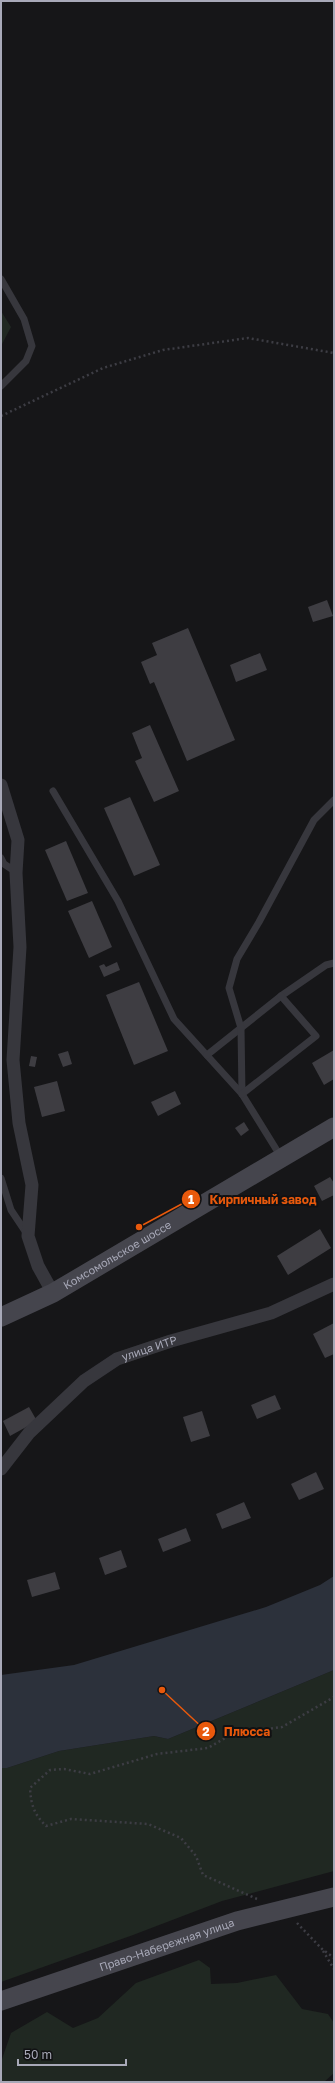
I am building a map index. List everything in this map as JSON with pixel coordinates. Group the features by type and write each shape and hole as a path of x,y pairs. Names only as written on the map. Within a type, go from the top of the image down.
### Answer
{"main road":[{"name":"Комсомольское шоссе","path":"1,1317 53,1293 334,1127"},
{"name":"Право-Набережная улица","path":"1,2001 237,1921 334,1897"}],"street":[{"path":"1,785 18,840 16,873 20,947 13,1060 20,1123 32,1185 28,1236 38,1266 53,1293"},
{"name":"улица ИТР","path":"1,1469 30,1433 84,1381 117,1359 171,1341 271,1313 334,1284"}],"lane":[{"path":"1,279 24,319 32,346 26,361 1,386"},
{"path":"53,791 118,901 174,1019 242,1094 282,1158"},
{"path":"242,1094 241,1028 230,988 237,959 260,922 314,820 334,800"},
{"path":"1,858 4,864 16,873"},
{"path":"207,1055 281,996 326,965 334,963"},
{"path":"242,1094 316,1036 281,996"},
{"path":"1,1178 11,1210 28,1236"}],"path":[{"path":"1,416 103,368 163,350 248,338 334,353"},
{"path":"334,1697 282,1727 232,1734 208,1748 157,1754 90,1774 64,1770 50,1770 30,1788 31,1807 37,1817 46,1826 71,1819 148,1824 181,1838 196,1856 204,1875 281,1910 303,1928 322,1949 334,1958"},
{"path":"322,1949 334,1969"}],"shaded area":[{"path":"1,311 11,327 1,346"},
{"path":"334,1576 334,1670 168,1739 154,1736 59,1751 7,1768 1,1768 1,1675 74,1665 266,1607 320,1585"},
{"path":"334,1670 334,1871 222,1901 133,1935 1,1982 1,1768 7,1768 59,1751 154,1736 168,1739"},
{"path":"199,1960 210,1968 211,1984 237,1983 276,1975 302,2009 328,2014 334,2023 334,2073 324,2082 1,2082 1,2062 11,2033 47,2012 73,2028 98,2018 136,1983"}],"building":[{"path":"327,600 333,616 313,622 308,607"},
{"path":"188,628 235,740 187,761 154,682 150,684 141,662 157,655 152,643"},
{"path":"260,653 267,670 236,682 230,665"},
{"path":"150,725 179,791 154,802 135,761 142,758 132,733"},
{"path":"130,797 160,865 134,876 104,808"},
{"path":"66,841 88,893 67,901 45,850"},
{"path":"92,901 112,947 89,958 68,911"},
{"path":"117,962 120,970 104,977 99,966 104,964 106,967"},
{"path":"139,982 168,1051 134,1065 106,995"},
{"path":"334,1050 334,1079 324,1085 312,1063"},
{"path":"68,1051 72,1064 63,1067 58,1054"},
{"path":"31,1056 37,1057 35,1067 29,1066"},
{"path":"57,1081 65,1111 42,1117 34,1087"},
{"path":"175,1091 181,1104 158,1116 151,1102"},
{"path":"244,1122 249,1130 241,1136 235,1128"},
{"path":"330,1177 334,1183 334,1195 322,1201 314,1186"},
{"path":"320,1229 331,1248 288,1275 277,1256"},
{"path":"334,1323 334,1354 325,1358 313,1334"},
{"path":"275,1395 281,1409 257,1419 251,1405"},
{"path":"29,1407 37,1421 10,1436 3,1421"},
{"path":"202,1411 210,1436 191,1442 183,1417"},
{"path":"316,1472 324,1489 299,1500 291,1484"},
{"path":"244,1502 251,1518 222,1529 216,1514"},
{"path":"186,1528 191,1541 163,1552 158,1539"},
{"path":"121,1550 127,1567 105,1575 99,1558"},
{"path":"55,1572 60,1589 32,1597 27,1580"}],"place":[{"name":"Кирпичный завод","path":"139,1227"},
{"name":"Плюсса","path":"162,1690"}]}
